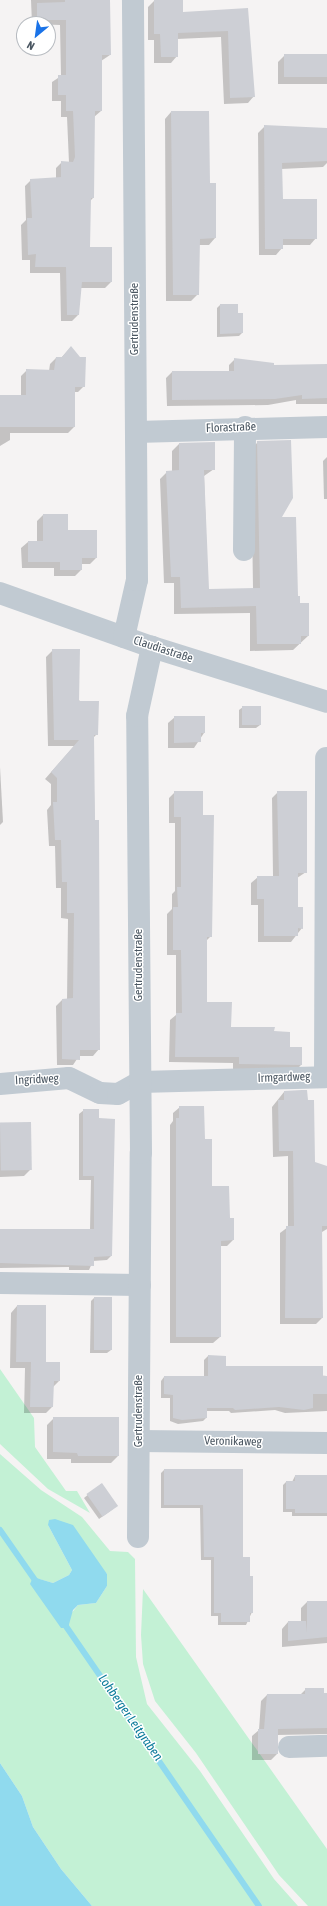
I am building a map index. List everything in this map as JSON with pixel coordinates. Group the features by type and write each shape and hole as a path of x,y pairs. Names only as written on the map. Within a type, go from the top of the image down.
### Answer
{"street":[{"name":"Gertrudenstraße","path":"124,637 137,580 132,0"},
{"name":"Florastraße","path":"136,432 245,427 327,426"},
{"path":"244,550 245,427"},
{"name":"Claudiastraße","path":"0,594 152,647 327,702"},
{"name":"Gertrudenstraße","path":"138,1537 140,1082 137,716 152,647"},
{"name":"Irmgardweg","path":"140,1082 325,1077 326,758"},
{"name":"Ingridweg","path":"0,1084 70,1078 100,1093 118,1094 140,1082"},
{"path":"0,1283 140,1285"},
{"name":"Veronikaweg","path":"139,1442 327,1443"},
{"path":"289,1747 327,1746"}],"green space":[{"path":"0,1369 34,1418 35,1447 66,1491 77,1491 90,1513 48,1489 0,1444"},
{"path":"0,1454 41,1490 82,1517 110,1551 128,1552 135,1559 136,1657 147,1704 200,1771 274,1879 298,1906 92,1906 61,1869 33,1827 22,1796 0,1763","holes":["48,1525 107,1574 107,1586 96,1603 78,1605 70,1615 67,1628 39,1579 53,1583 69,1575 72,1570"]},
{"path":"143,1589 327,1849 327,1906 308,1906 279,1875 196,1753 155,1701 143,1664 141,1635"}],"water":[{"path":"55,1519 73,1525 107,1574 107,1586 96,1603 78,1605 73,1610 68,1628 61,1628 30,1584 33,1577 53,1583 69,1575 72,1570 48,1525 49,1520"},
{"path":"0,1763 22,1796 33,1827 61,1869 92,1906 0,1906"}],"building":[{"path":"65,0 110,0 111,55 102,55 102,111 95,111 94,198 91,198 90,247 112,247 112,282 82,282 79,315 67,315 66,267 35,267 36,254 28,255 27,218 32,218 30,179 61,177 61,161 73,162 75,157 73,111 66,111 66,95 58,95 58,75 66,75 66,20 56,20 56,16 37,16 37,3 65,2"},
{"path":"154,0 183,0 183,12 248,8 255,97 230,98 228,31 178,33 178,57 161,57 160,34 154,34"},
{"path":"284,54 327,54 327,77 284,77"},
{"path":"171,111 209,111 210,183 216,183 216,238 200,239 199,295 173,295"},
{"path":"264,125 327,128 327,161 282,163 283,199 317,199 317,239 283,239 283,249 265,249"},
{"path":"220,304 238,304 238,313 243,313 243,333 220,334"},
{"path":"71,346 80,357 86,357 85,387 75,387 75,427 0,427 0,395 26,395 26,369 54,370 56,357 62,357"},
{"path":"234,358 274,363 274,365 327,364 327,398 302,399 302,395 275,399 172,400 172,371 234,371"},
{"path":"291,440 293,498 282,517 296,517 298,596 300,596 300,603 309,603 309,636 301,636 301,644 257,644 256,606 181,608 180,577 171,577 166,471 179,470 179,443 215,442 215,470 204,470 209,589 260,588 257,441"},
{"path":"43,514 68,514 68,530 97,530 97,558 82,558 82,570 60,570 60,562 28,562 28,541 43,541"},
{"path":"52,649 80,649 79,701 99,701 98,735 94,735 95,820 99,820 100,1050 80,1050 80,1060 62,1059 62,999 73,998 74,913 67,913 67,882 62,882 61,840 55,840 53,802 57,802 57,778 51,772 79,740 54,740"},
{"path":"242,706 261,706 261,725 242,725"},
{"path":"174,716 205,716 205,733 201,733 201,742 174,743"},
{"path":"174,791 203,791 203,815 214,815 212,937 207,937 207,1002 232,1002 231,1027 275,1027 274,1031 290,1032 290,1047 302,1047 302,1065 239,1064 239,1057 175,1057 176,1013 182,1013 181,950 173,950 173,907 178,907 177,887 181,887 181,817 174,817"},
{"path":"277,791 307,791 307,873 298,873 298,907 303,907 303,929 298,928 298,936 264,936 264,899 257,899 257,876 279,876"},
{"path":"307,1090 308,1100 314,1100 315,1162 327,1166 327,1226 322,1226 323,1318 285,1318 286,1226 294,1226 293,1151 279,1151 278,1100 284,1100 284,1091"},
{"path":"179,1106 204,1106 205,1139 212,1139 212,1186 229,1186 230,1218 234,1218 234,1240 221,1241 221,1337 176,1337 176,1118 179,1118"},
{"path":"83,1109 99,1109 99,1118 115,1119 112,1256 94,1257 94,1266 0,1263 0,1229 94,1229 94,1176 83,1176"},
{"path":"31,1122 32,1170 1,1171 0,1123"},
{"path":"94,1297 112,1297 112,1350 94,1350"},
{"path":"17,1305 46,1305 46,1362 60,1362 60,1381 54,1381 53,1407 30,1407 31,1362 16,1362"},
{"path":"208,1355 226,1356 226,1366 323,1366 323,1376 327,1376 327,1394 313,1394 313,1408 304,1410 279,1407 235,1410 233,1408 207,1408 207,1418 182,1420 173,1418 173,1395 164,1394 164,1376 208,1376"},
{"path":"53,1417 119,1417 119,1456 78,1456 77,1453 53,1452"},
{"path":"164,1469 243,1469 243,1557 250,1557 250,1576 253,1576 253,1613 250,1613 250,1622 221,1622 221,1613 214,1613 214,1557 204,1557 203,1505 164,1505"},
{"path":"295,1475 327,1475 327,1513 295,1513 295,1509 286,1509 286,1481 295,1481"},
{"path":"102,1483 118,1506 102,1517 86,1494"},
{"path":"307,1601 327,1601 327,1637 288,1641 288,1621 306,1621 307,1633"},
{"path":"305,1688 324,1688 324,1693 327,1693 327,1728 278,1729 278,1754 258,1754 258,1729 264,1729 267,1694 305,1694"}],"waterway":[{"name":"Lohberger Leitgraben","path":"0,1530 37,1583"},
{"name":"Lohberger Leitgraben","path":"63,1622 259,1906"}]}
